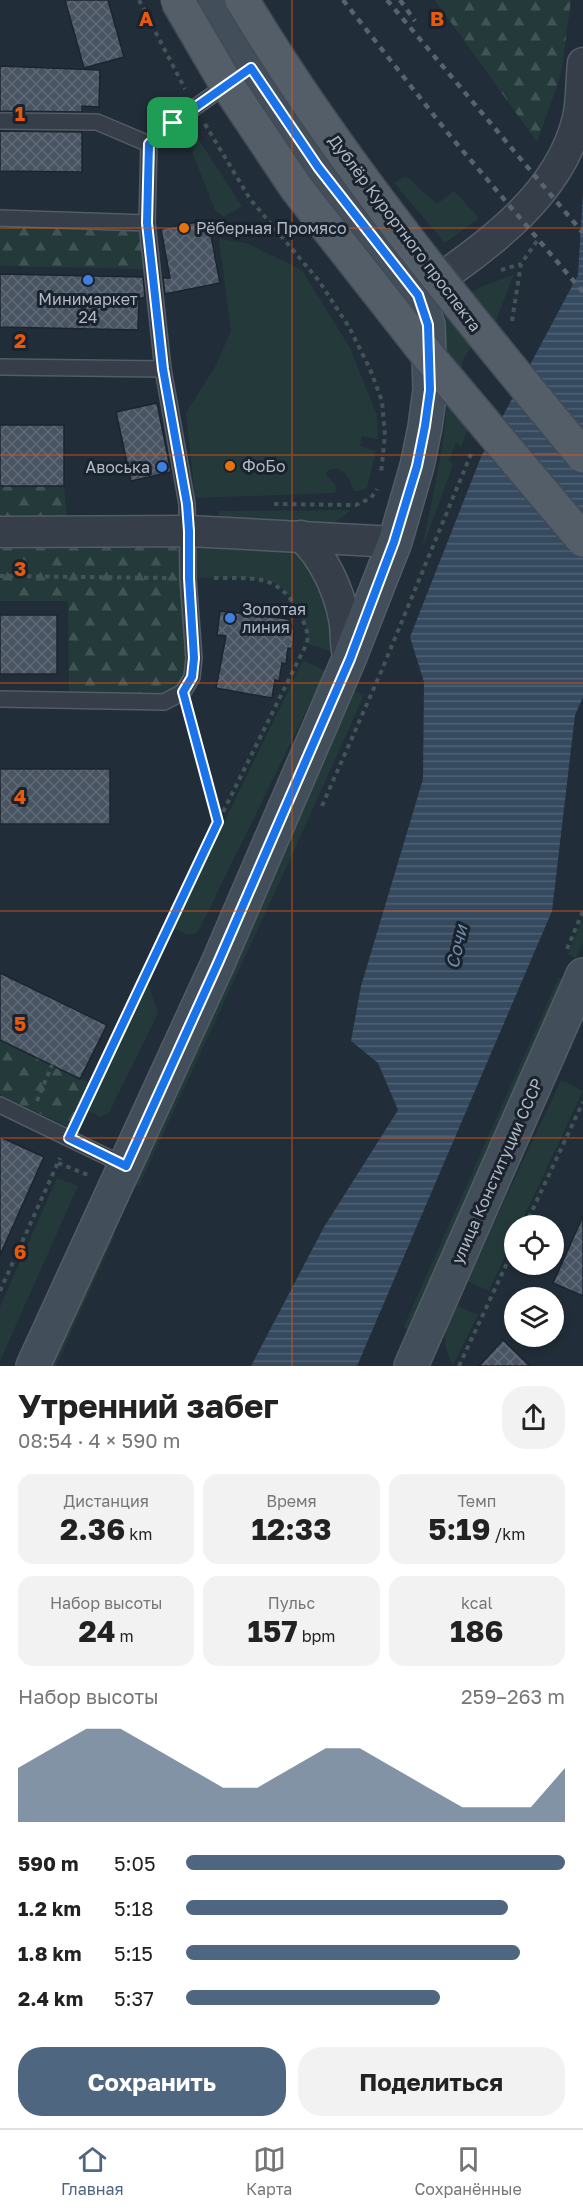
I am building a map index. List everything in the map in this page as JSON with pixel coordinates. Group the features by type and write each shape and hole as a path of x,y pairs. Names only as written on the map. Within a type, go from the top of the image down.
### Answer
{"main road":[{"path":"177,0 222,77 297,189 429,357 583,540"},
{"name":"Дублёр Курортного проспекта","path":"242,0 266,40 342,152 465,315 583,456"}],"street":[{"path":"33,1366 218,963 350,659 394,542 417,466 430,390 428,325 418,295 318,167 208,0"},
{"path":"418,295 471,256 512,221 537,197 550,179 563,160 578,118 583,63"},
{"path":"0,532 189,531 394,542"},
{"path":"300,536 314,549 332,581 345,620 345,645 350,659"},
{"name":"улица Конституции СССР","path":"420,1361 583,975"}],"lane":[{"path":"0,699 164,702 183,692 192,677 194,658 187,504 163,369 147,223 149,144 173,123 251,68"},
{"path":"0,121 97,122 149,144"},
{"path":"0,218 147,223"},
{"path":"0,367 163,369"},
{"path":"0,1105 126,1166"}],"path":[{"path":"139,0 195,107 250,199 319,281 349,327 370,369 382,401 384,435 381,479 377,491 371,498 356,505 266,504"},
{"path":"512,321 521,264"},
{"path":"0,576 261,579 285,591 295,606 308,635 307,643 218,822 69,1138 0,1291"},
{"path":"183,692 218,822"},
{"path":"33,1110 52,1065"},
{"path":"530,1215 583,1102"},
{"path":"58,1163 88,1176"},
{"path":"459,1366 504,1269"}],"green space":[{"path":"435,0 571,0 561,75 537,142"},
{"path":"193,131 242,206 224,217 215,210 193,154"},
{"path":"406,176 437,204 454,191 479,218 445,243 394,183"},
{"path":"0,218 147,223 152,269 0,266"},
{"path":"219,239 246,243 302,270 350,348 377,415 378,439 362,436 360,446 376,451 367,488 354,491 345,473 333,469 327,471 326,475 335,484 334,493 195,498 186,413 216,365 231,331"},
{"path":"514,274 490,336 474,343 462,361 462,389 469,426 461,447 456,443 449,460 453,465 422,549 440,460 446,416 447,371 444,324 446,311 467,294"},
{"path":"0,486 64,486 68,531 189,531 192,677 164,702 69,701 68,601 0,601"},
{"path":"351,510 332,525 218,528 218,511"},
{"path":"189,531 314,549 339,655 307,643 304,623 296,607 278,585 266,580 245,578 188,578"},
{"path":"303,660 326,671 200,928 197,933 188,935 173,928"},
{"path":"354,691 364,695 139,1186 129,1181"},
{"path":"583,918 583,942 576,958 568,954"},
{"path":"559,977 567,979 410,1330 407,1330 404,1326"},
{"path":"148,984 158,1013 109,1113 100,1117 87,1110"},
{"path":"0,1040 94,1085 73,1129 0,1095"},
{"path":"561,1080 583,1091 525,1215 504,1215 504,1258 489,1291 467,1281"},
{"path":"57,1178 78,1186 0,1361 0,1307"},
{"path":"104,1230 115,1235 56,1366 43,1366"},
{"path":"456,1305 478,1315 453,1365 446,1348 445,1335"}],"water":[{"name":"Сочи","path":"583,192 583,697 575,715 552,911 357,1366 251,1366 324,1227 398,1110 378,1063 351,1041 361,986 423,779 424,682 410,637 481,457 578,275"}],"building":[{"path":"65,0 108,0 124,57 84,68"},
{"path":"0,66 100,70 99,107 82,106 82,112 0,111"},
{"path":"0,131 82,132 82,172 0,171"},
{"path":"208,220 220,283 165,294 163,278 170,278 161,229"},
{"path":"0,274 143,277 145,297 139,299 138,330 0,327"},
{"path":"157,403 171,472 131,481 116,412"},
{"path":"0,425 64,425 64,486 0,486"},
{"path":"220,611 289,619 294,632 292,649 288,648 286,664 282,663 279,681 275,680 272,698 216,688 226,636 217,635"},
{"path":"0,615 57,615 57,674 0,674"},
{"path":"0,769 110,769 110,824 0,824"},
{"path":"0,973 107,1025 80,1079 0,1040"},
{"path":"0,1137 44,1157 0,1255"},
{"path":"583,1216 583,1296 553,1283 557,1275 564,1275 564,1258"},
{"path":"503,1340 504,1347 510,1347 530,1366 479,1366"}],"railway":[{"path":"343,0 451,137 583,292"},
{"path":"387,0 583,233"},
{"path":"400,0 415,21"}],"place":[{"name":"Рёберная Промясо","path":"184,228"},
{"name":"Минимаркет 24","path":"88,280"},
{"name":"ФоБо","path":"230,466"},
{"name":"Авоська","path":"162,467"},
{"name":"Золотая линия","path":"230,618"}],"route":[{"path":"251,68 318,167 418,295 428,325 430,390 417,466 394,542 350,659 218,963 126,1166 69,1138 218,822 183,692 192,677 194,658 187,504 163,369 147,223 149,144 173,123 251,68"}]}
